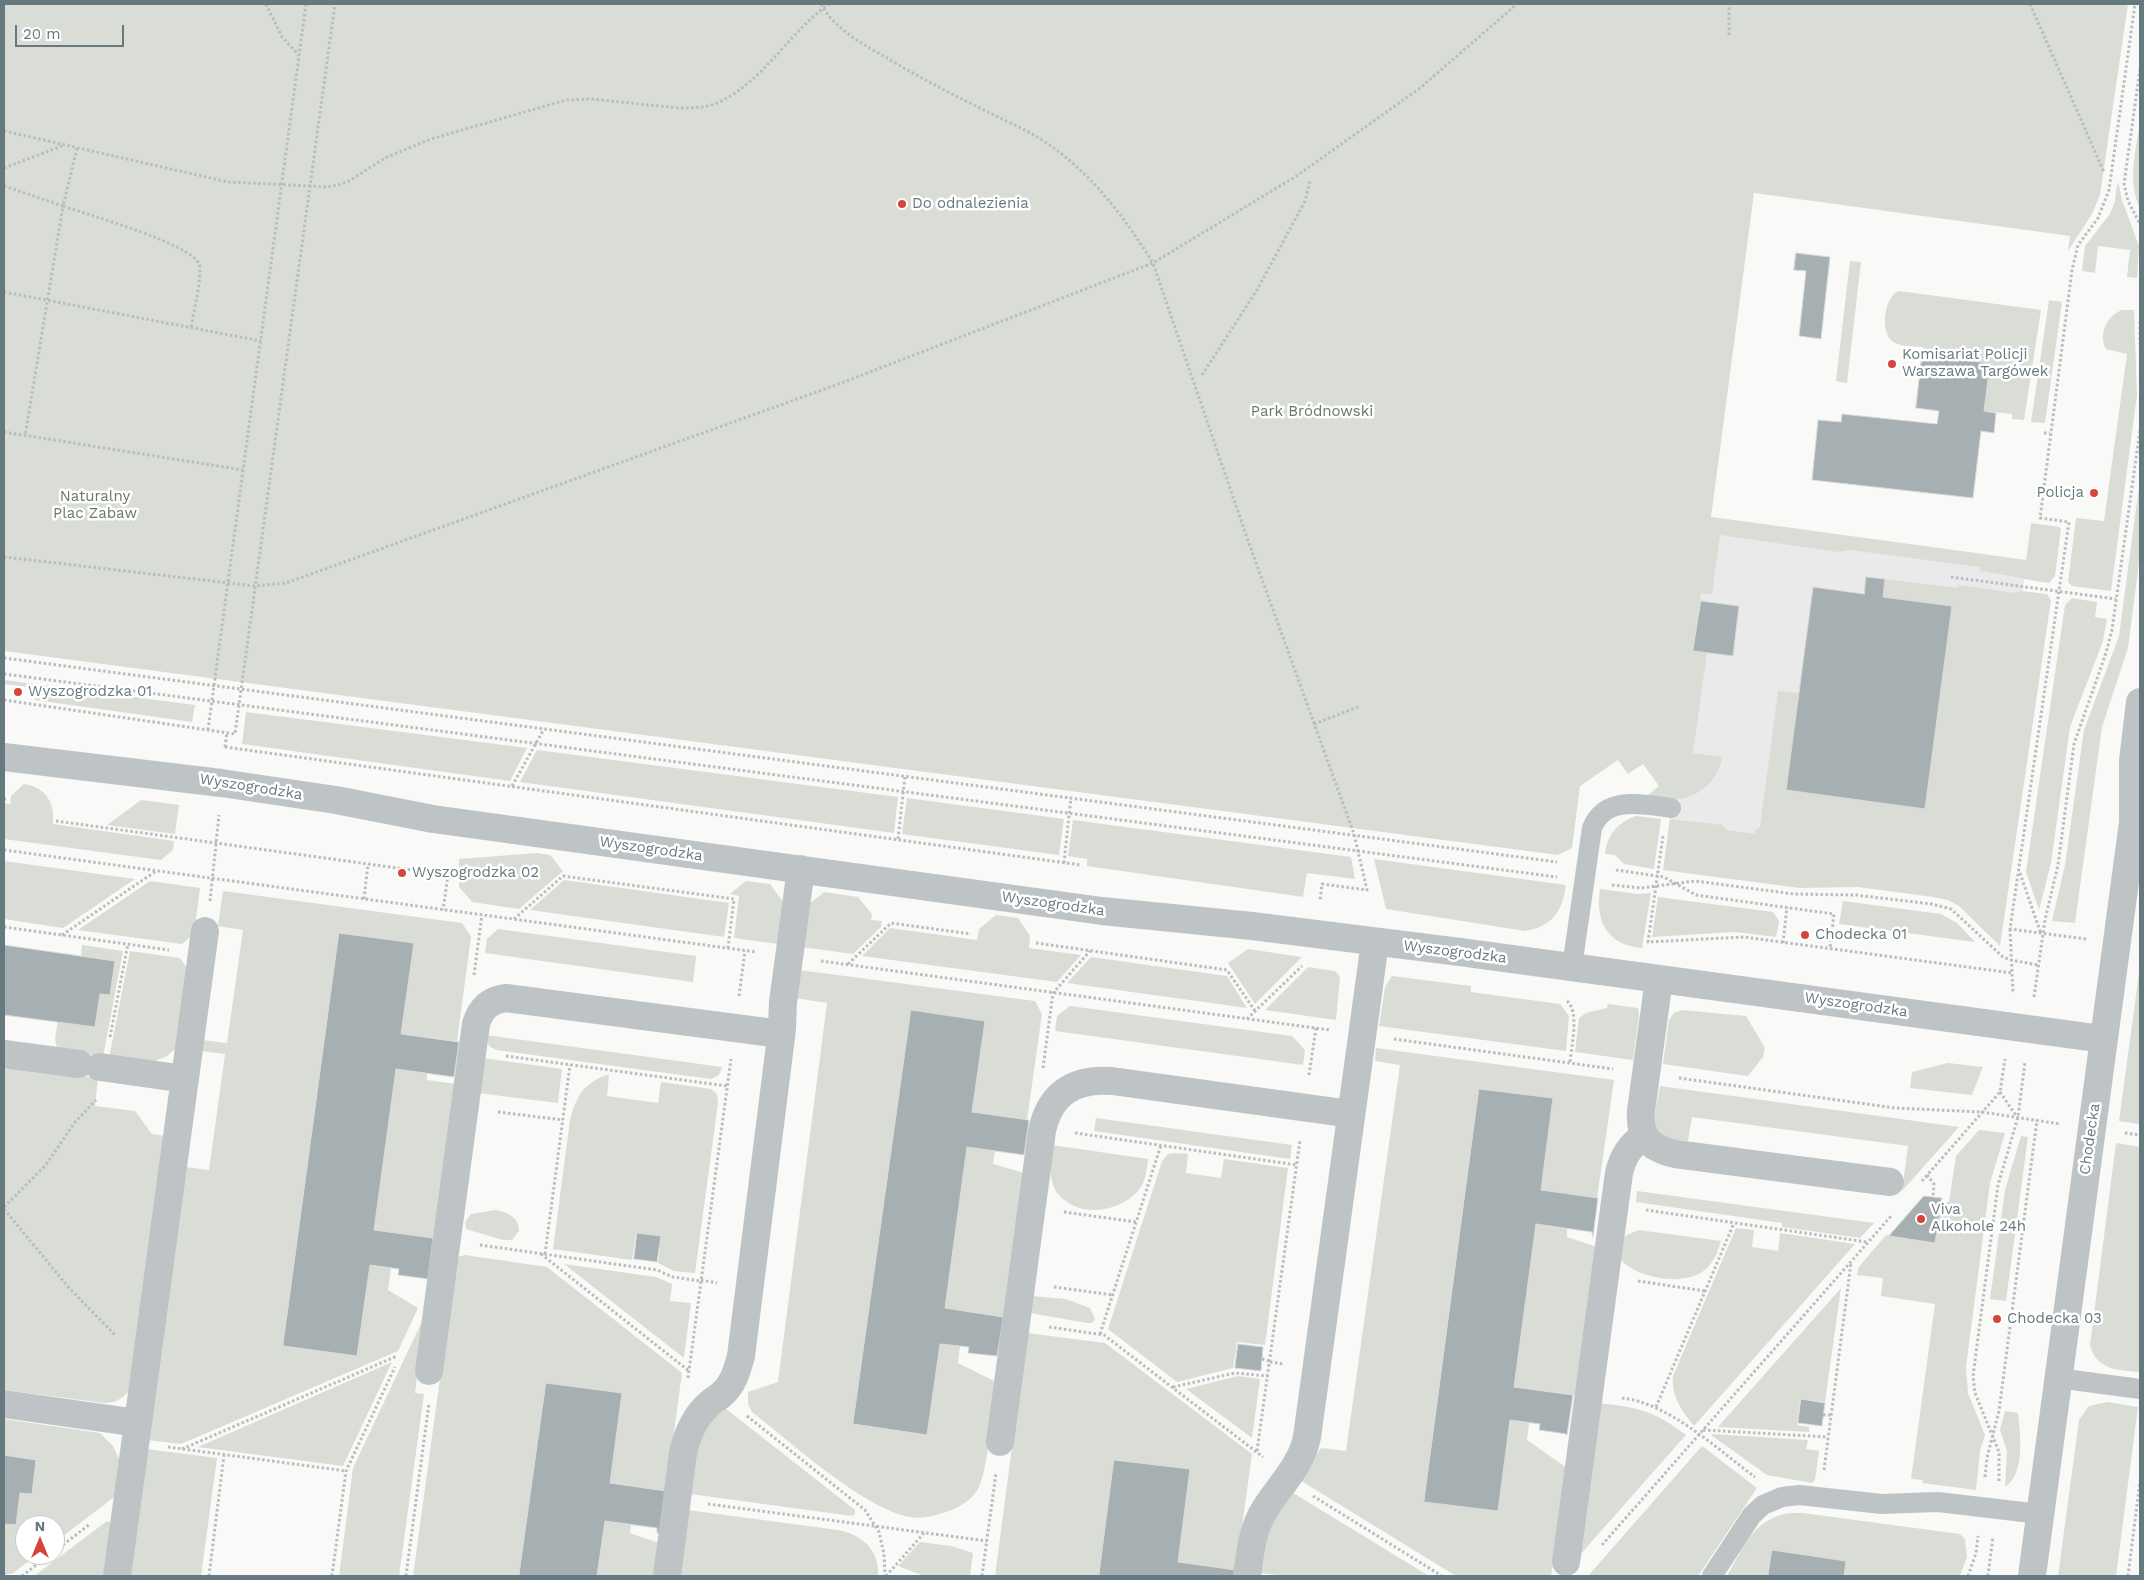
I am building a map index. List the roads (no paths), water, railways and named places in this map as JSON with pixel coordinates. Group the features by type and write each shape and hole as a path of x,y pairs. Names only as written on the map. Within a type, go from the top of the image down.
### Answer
{"street":[{"name":"Chodecka","path":"2032,1576 2103,1039 2136,837 2133,761 2140,702"},
{"name":"Wyszogrodzka","path":"4,756 188,778 336,800 433,819 1102,910 1316,934 2103,1039"},
{"path":"667,1576 683,1453 691,1428 706,1407 727,1389 739,1363 801,869"},
{"path":"1247,1576 1251,1548 1258,1524 1265,1510 1301,1458 1307,1436 1375,942"},
{"path":"117,1576 204,943"},
{"path":"1659,979 1640,1111 1643,1136 1658,1148 1675,1154 1890,1182"},
{"path":"429,1371 476,1024 482,1009 496,1000 506,998 781,1034"},
{"path":"4,1054 185,1079"},
{"path":"1000,1442 1045,1120 1056,1100 1068,1088 1103,1080 1352,1114"},
{"path":"1566,1562 1622,1160 1633,1143 1643,1136"},
{"path":"4,1404 137,1433"}],"lane":[{"path":"1572,967 1592,828 1599,815 1612,806 1626,804 1669,808"},
{"path":"2058,1378 2140,1389"},
{"path":"1712,1576 1747,1521 1757,1510 1773,1500 1799,1495 1882,1504 1938,1502 2040,1514"}],"place":[{"name":"Do odnalezienia","path":"902,204"},
{"name":"Komisariat Policji Warszawa Targówek","path":"1892,364"},
{"name":"Policja","path":"2094,493"},
{"name":"Wyszogrodzka 01","path":"18,692"},
{"name":"Wyszogrodzka 02","path":"402,873"},
{"name":"Chodecka 01","path":"1805,935"},
{"name":"Viva Alkohole 24h","path":"1921,1219"},
{"name":"Chodecka 03","path":"1997,1319"}],"park label":[{"name":"Park Bródnowski","path":"1312,412"},
{"name":"Naturalny Plac Zabaw","path":"95,506"}]}
